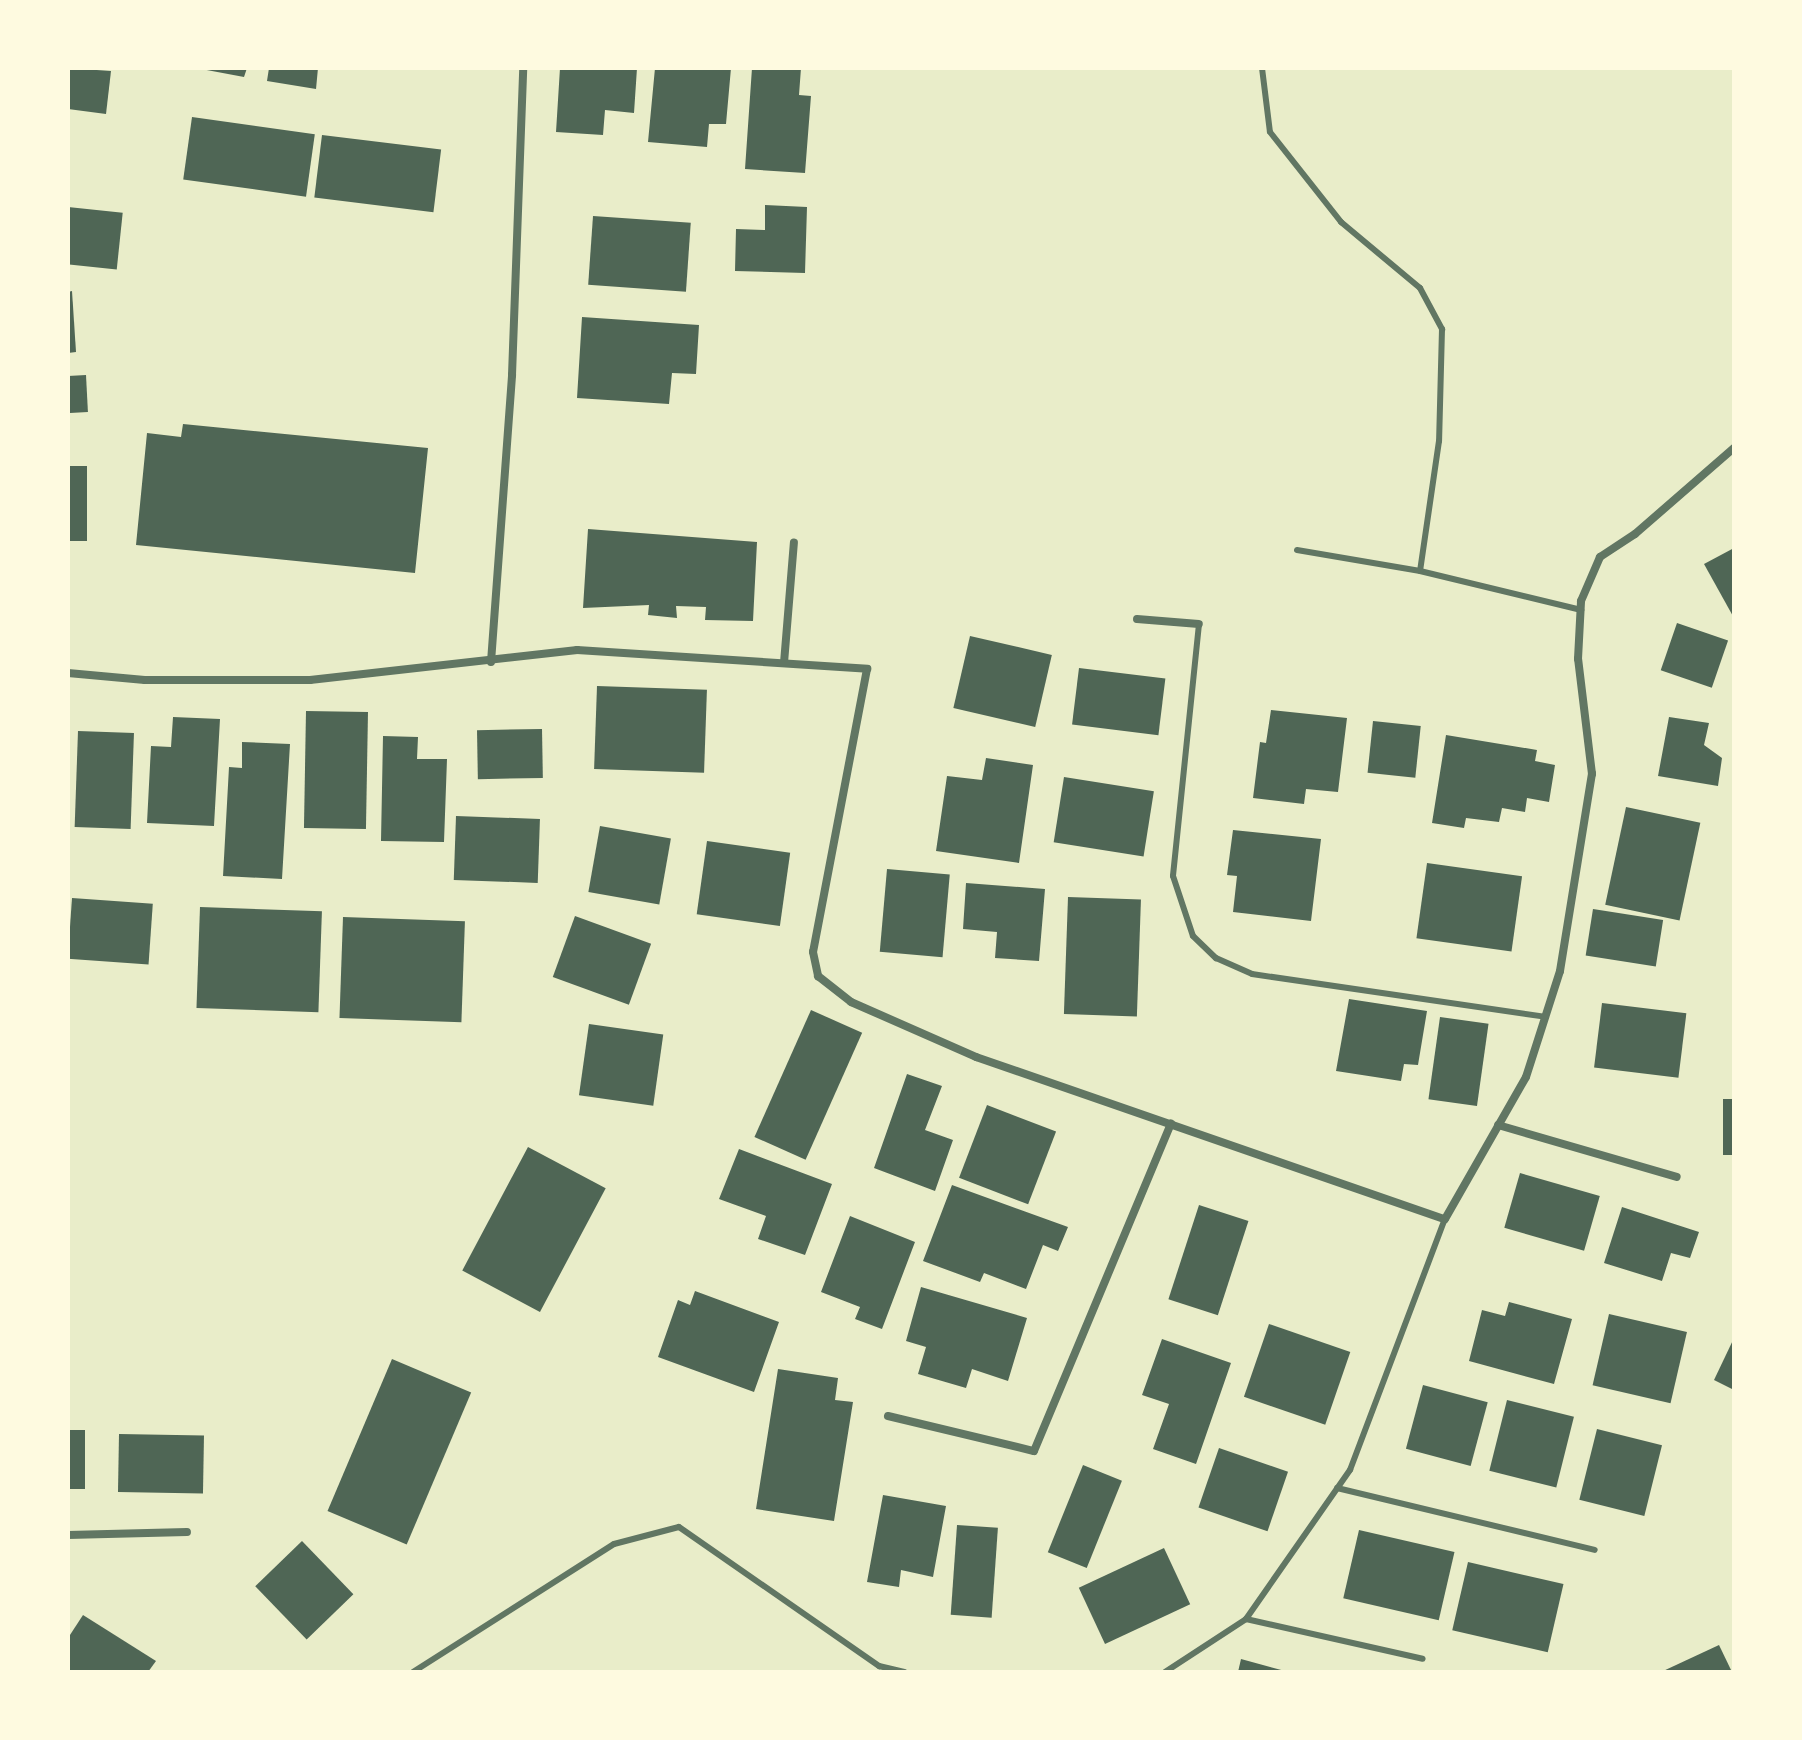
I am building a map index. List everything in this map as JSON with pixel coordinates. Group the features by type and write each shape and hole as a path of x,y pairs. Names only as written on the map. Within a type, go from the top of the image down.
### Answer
{"street":[{"path":"491,662 512,375 523,68"},
{"path":"68,673 145,680 310,680 577,650 867,669 813,952 818,976 851,1002 976,1057 1445,1219 1526,1077 1560,971 1592,774 1578,659 1581,610 1600,557 1635,534 1734,448"},
{"path":"784,663 794,542"},
{"path":"1137,619 1199,624"},
{"path":"888,1416 1034,1451 1171,1124"},
{"path":"1498,1125 1677,1177"},
{"path":"68,1535 187,1532"}],"lane":[{"path":"1262,68 1270,132 1341,222 1420,288 1442,329 1439,441 1420,571"},
{"path":"1297,550 1420,571 1581,610"},
{"path":"1199,624 1173,876 1193,936 1216,958 1252,974 1546,1017"},
{"path":"1165,1672 1246,1619 1350,1470 1445,1219"},
{"path":"1337,1488 1595,1550"},
{"path":"413,1672 614,1544 679,1527 879,1666 904,1672"},
{"path":"1246,1619 1423,1659"}],"building":[{"path":"68,68 111,71 106,114 68,109"},
{"path":"196,68 247,68 244,77"},
{"path":"269,68 318,68 316,89 267,81"},
{"path":"560,68 637,68 634,113 605,110 603,135 556,132"},
{"path":"655,68 731,68 726,124 709,124 707,147 648,142"},
{"path":"752,68 801,68 799,95 811,96 805,173 745,169"},
{"path":"192,117 315,134 306,197 183,179"},
{"path":"322,135 441,150 433,212 314,198"},
{"path":"765,205 807,207 805,273 735,271 736,229 765,230"},
{"path":"68,207 123,213 117,269 68,264"},
{"path":"593,216 691,223 686,292 588,285"},
{"path":"72,291 76,352 68,353 68,292"},
{"path":"582,317 699,325 696,374 672,373 669,404 577,398"},
{"path":"86,375 88,412 70,413 68,376"},
{"path":"183,424 428,448 415,573 136,545 147,433 181,437"},
{"path":"68,466 87,466 87,541 68,541"},
{"path":"588,529 757,542 753,621 705,620 706,607 676,606 677,618 648,615 649,605 583,608"},
{"path":"1734,548 1734,618 1704,564"},
{"path":"1677,623 1728,641 1712,688 1661,670"},
{"path":"970,636 1052,655 1035,727 953,708"},
{"path":"1079,668 1165,679 1158,735 1072,725"},
{"path":"597,686 707,690 704,773 594,769"},
{"path":"1271,710 1347,718 1338,792 1306,789 1304,804 1253,798 1260,742 1266,743"},
{"path":"306,711 368,712 366,829 304,828"},
{"path":"173,717 220,719 214,826 147,823 151,746 171,747"},
{"path":"1669,717 1709,723 1704,745 1722,758 1718,786 1658,776"},
{"path":"1373,721 1421,726 1415,778 1368,773"},
{"path":"542,729 543,778 478,779 477,730"},
{"path":"78,731 134,733 131,829 75,827"},
{"path":"1446,735 1537,750 1535,761 1555,765 1549,802 1527,798 1525,812 1502,808 1499,822 1466,818 1464,828 1432,823"},
{"path":"383,736 418,737 417,759 447,759 444,842 381,841"},
{"path":"242,742 290,744 282,879 223,876 229,767 242,768"},
{"path":"986,758 1033,765 1019,863 936,851 947,776 982,780"},
{"path":"1064,777 1154,791 1144,856 1054,842"},
{"path":"1626,807 1700,823 1680,921 1605,905"},
{"path":"456,816 540,819 538,883 454,880"},
{"path":"600,826 671,839 659,904 588,892"},
{"path":"1233,830 1321,839 1311,921 1233,912 1237,876 1227,875"},
{"path":"707,841 790,853 780,926 697,914"},
{"path":"1427,863 1522,876 1511,952 1416,938"},
{"path":"887,869 950,874 943,957 880,952"},
{"path":"966,883 1045,889 1039,961 995,958 997,932 963,929"},
{"path":"1068,897 1141,900 1137,1016 1064,1014"},
{"path":"72,898 153,904 149,965 68,959"},
{"path":"200,907 322,911 318,1012 196,1008"},
{"path":"1593,909 1663,920 1656,967 1586,955"},
{"path":"575,916 651,944 629,1005 553,977"},
{"path":"343,917 465,921 461,1022 339,1018"},
{"path":"1349,999 1427,1011 1418,1065 1404,1064 1401,1081 1336,1071"},
{"path":"1602,1003 1686,1013 1678,1078 1594,1068"},
{"path":"811,1010 862,1033 806,1160 754,1137"},
{"path":"1440,1017 1489,1024 1477,1106 1428,1099"},
{"path":"589,1024 663,1034 653,1106 579,1095"},
{"path":"907,1074 942,1086 925,1130 953,1140 935,1191 874,1168"},
{"path":"1723,1099 1734,1099 1734,1155 1723,1155"},
{"path":"987,1105 1056,1132 1028,1204 959,1178"},
{"path":"528,1147 606,1188 540,1312 462,1271"},
{"path":"739,1149 832,1184 805,1255 758,1239 766,1216 719,1199"},
{"path":"1520,1173 1600,1196 1584,1251 1504,1228"},
{"path":"952,1185 1068,1227 1058,1251 1043,1245 1026,1289 984,1273 980,1282 923,1261"},
{"path":"1199,1205 1248,1221 1218,1315 1168,1299"},
{"path":"1622,1207 1699,1232 1690,1258 1671,1253 1662,1281 1604,1263"},
{"path":"850,1216 915,1242 882,1329 855,1319 860,1307 821,1292"},
{"path":"921,1287 1027,1318 1008,1381 972,1369 966,1388 918,1374 926,1347 906,1341"},
{"path":"695,1291 779,1322 754,1392 658,1357 678,1300 690,1305"},
{"path":"1509,1302 1572,1319 1554,1384 1469,1361 1482,1310 1505,1316"},
{"path":"1609,1314 1687,1332 1671,1403 1593,1385"},
{"path":"1269,1324 1350,1352 1325,1425 1244,1397"},
{"path":"1734,1338 1734,1390 1714,1380"},
{"path":"1162,1339 1231,1363 1196,1464 1153,1449 1169,1404 1142,1395"},
{"path":"392,1359 471,1393 407,1544 328,1511"},
{"path":"778,1369 838,1378 835,1400 853,1402 834,1521 756,1509"},
{"path":"1423,1385 1488,1402 1471,1466 1406,1449"},
{"path":"1507,1400 1574,1417 1556,1488 1489,1471"},
{"path":"1597,1429 1662,1445 1644,1516 1579,1500"},
{"path":"68,1430 85,1430 85,1489 68,1489"},
{"path":"119,1434 204,1435 203,1493 118,1492"},
{"path":"1219,1448 1288,1472 1268,1531 1198,1508"},
{"path":"1083,1465 1122,1481 1087,1568 1048,1552"},
{"path":"883,1495 946,1506 933,1577 901,1570 899,1587 867,1582"},
{"path":"957,1525 998,1528 992,1618 951,1615"},
{"path":"1359,1530 1454,1552 1439,1620 1343,1598"},
{"path":"302,1541 353,1594 307,1639 255,1586"},
{"path":"1164,1548 1190,1604 1105,1644 1079,1588"},
{"path":"1468,1562 1563,1584 1548,1652 1452,1630"},
{"path":"83,1615 156,1661 148,1672 68,1672 68,1638"},
{"path":"1719,1645 1732,1672 1661,1672"},
{"path":"1241,1659 1285,1671 1285,1672 1238,1672"}]}
